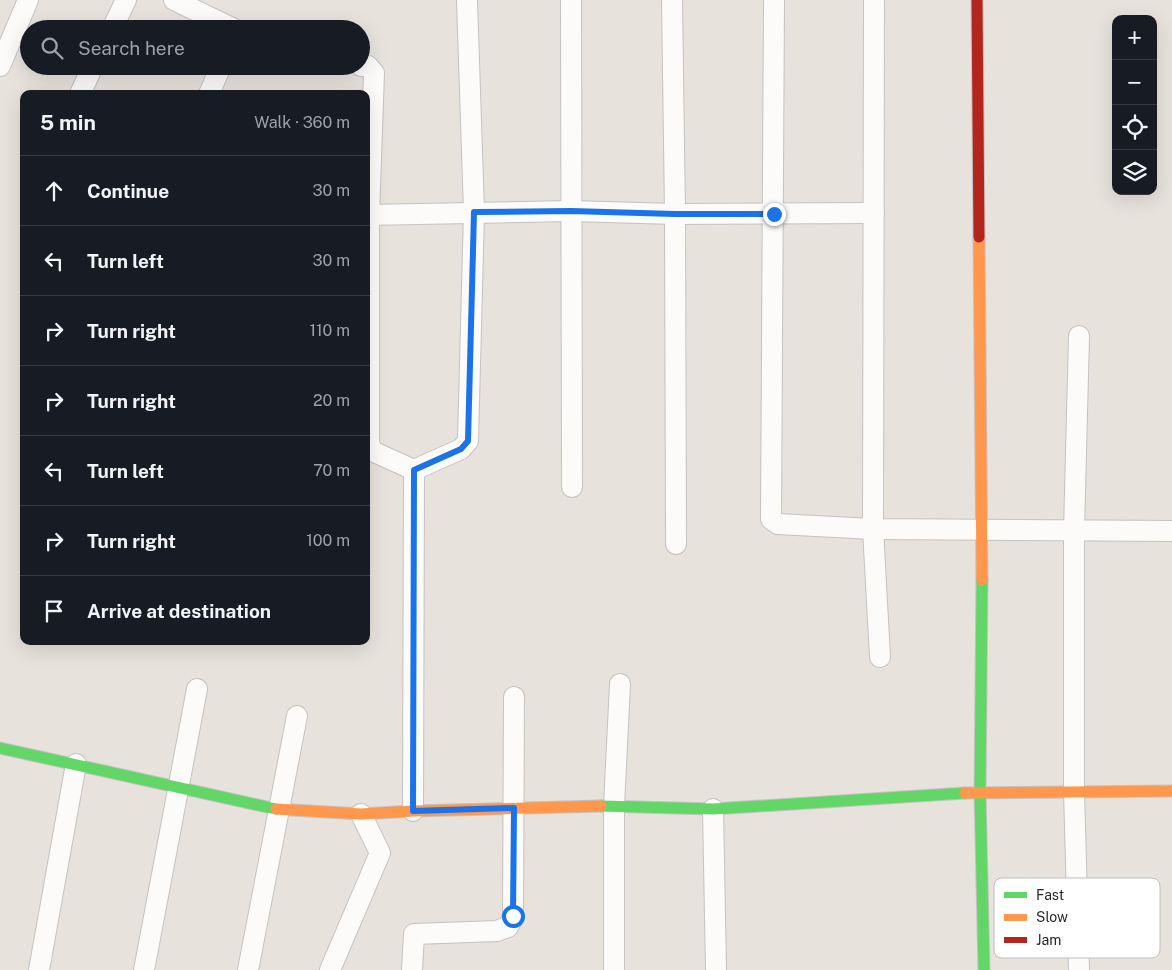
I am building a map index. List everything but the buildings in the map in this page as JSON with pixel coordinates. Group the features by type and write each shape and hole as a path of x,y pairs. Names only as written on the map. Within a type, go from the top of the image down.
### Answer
{"street":[{"path":"0,66 28,0"},
{"path":"116,20 126,0"},
{"path":"174,0 215,20"},
{"path":"370,446 372,451 414,470 461,449 468,441 474,212 468,0"},
{"path":"571,0 572,487"},
{"path":"672,0 676,544"},
{"path":"774,0 771,519 778,524 873,529 1172,531"},
{"path":"874,0 873,529 880,658"},
{"path":"977,0 982,530 980,792 984,970"},
{"path":"370,68 374,73 370,168"},
{"path":"82,90 89,75"},
{"path":"211,90 217,75"},
{"path":"370,215 571,211 675,214 874,213"},
{"path":"1076,878 1074,791 1074,531 1079,336"},
{"path":"413,811 414,470"},
{"path":"614,970 614,806 620,684"},
{"path":"144,970 197,689"},
{"path":"412,970 414,934 497,931 508,927 513,916 514,697"},
{"path":"248,970 297,716"},
{"path":"0,748 179,786 280,810 361,814 614,806 713,809 980,792 1172,791"},
{"path":"39,970 76,764"},
{"path":"713,809 716,970"},
{"path":"330,970 380,853 361,814"}],"traffic: fast":[{"path":"982,580 980,792 984,970"},
{"path":"0,748 276,809"},
{"path":"601,806 713,809 965,793"}],"traffic: slow":[{"path":"979,237 982,580"},
{"path":"965,793 1172,791"},
{"path":"276,809 361,814 601,806"}],"traffic: jam":[{"path":"977,0 979,237"}],"route":[{"path":"513,916 514,808 413,811 414,470 461,449 468,441 474,212 571,211 774,214"}]}
